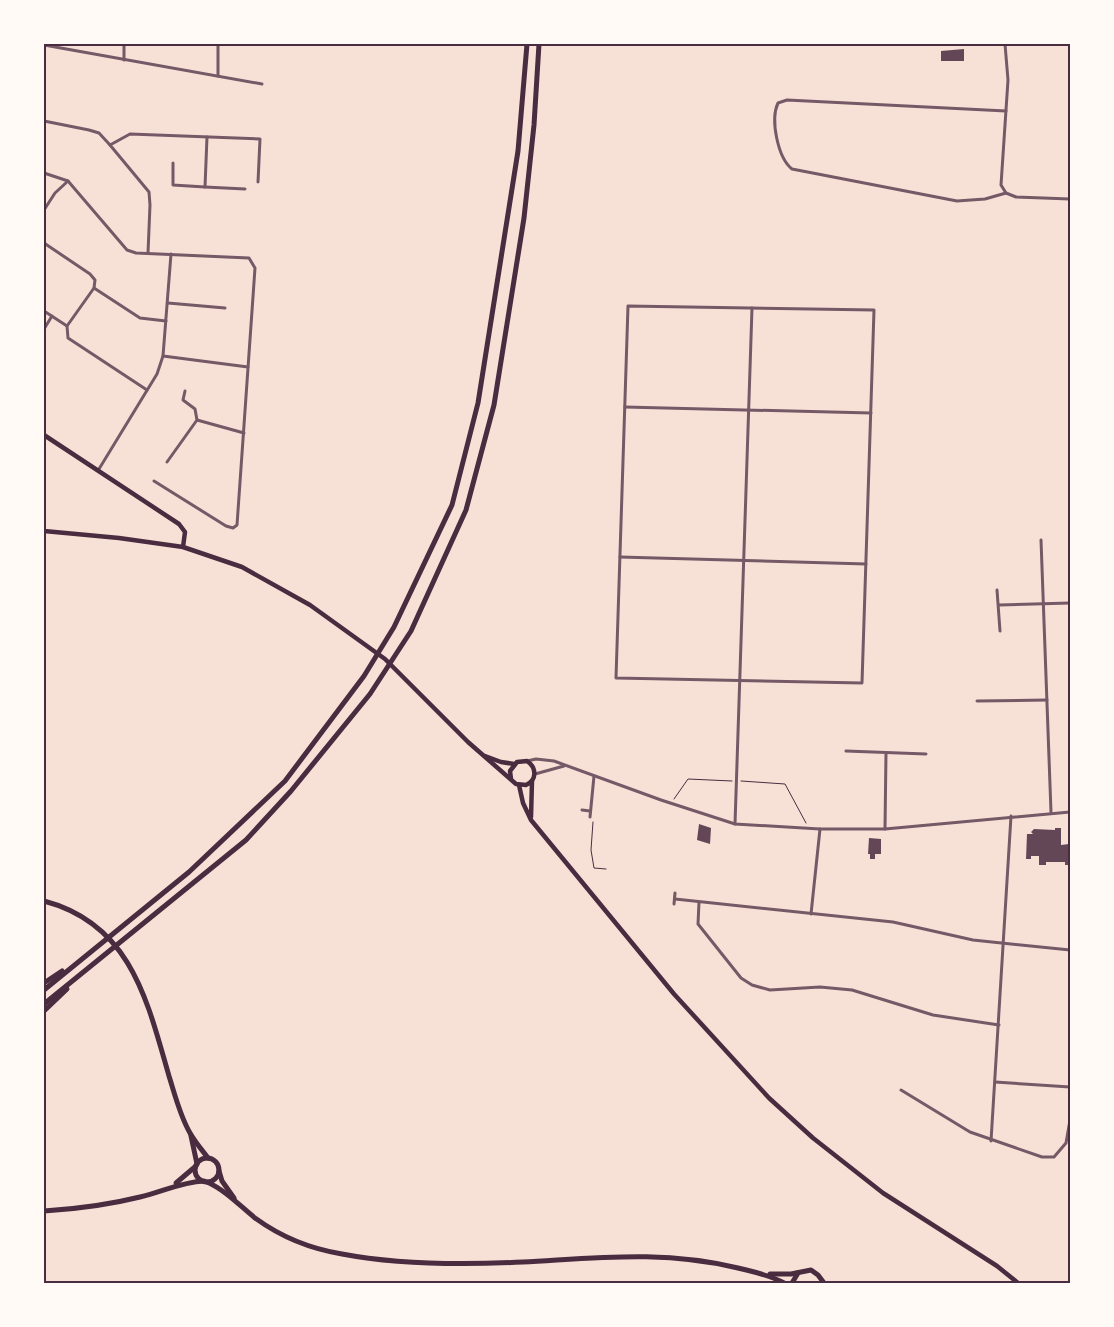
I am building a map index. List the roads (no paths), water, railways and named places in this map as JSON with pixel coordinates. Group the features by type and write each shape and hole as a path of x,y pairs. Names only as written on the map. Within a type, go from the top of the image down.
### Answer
{"main road":[{"path":"44,990 189,872 285,781 364,676 394,627 452,505 478,403 518,151 527,44"},
{"path":"44,1004 246,840 291,791 370,694 411,631 466,510 494,405 524,218 534,125 539,44"},
{"path":"44,435 99,469 179,524 185,532 183,547"},
{"path":"44,531 119,538 183,547 242,567 298,598 358,639 385,659 481,754 511,779 519,785 526,785 532,781"},
{"path":"481,754 501,762 514,764"},
{"path":"511,779 510,771 514,764 520,760 527,761 533,766 535,774 532,781 531,820"},
{"path":"519,785 523,803 531,820 674,994 769,1098 813,1138 883,1193 997,1266 1018,1283"},
{"path":"44,901 65,907 92,923 112,941 130,965 148,1004 177,1101 190,1133 197,1177 236,1201 263,1223 300,1243 322,1250 359,1257 472,1263 643,1255 686,1258 764,1274 784,1283"},
{"path":"44,1011 102,956"},
{"path":"44,983 82,958"},
{"path":"190,1133 208,1158 215,1161 222,1181 236,1201"},
{"path":"169,1188 182,1179 202,1159 208,1158"},
{"path":"44,1211 101,1206 169,1188 214,1179 219,1170"},
{"path":"764,1274 811,1270 818,1275 823,1283"},
{"path":"792,1283 798,1272"}],"street":[{"path":"124,44 124,60"},
{"path":"218,44 218,76"},
{"path":"1004,44 1008,80 1001,185 1006,193 1016,197 1070,199"},
{"path":"44,46 262,84"},
{"path":"1006,110 788,100 778,103 775,110 779,150 784,163 792,169 957,201 985,199 1006,193"},
{"path":"44,121 89,130 99,134 149,192 148,253"},
{"path":"110,145 130,134 260,139 258,182"},
{"path":"205,187 206,137"},
{"path":"173,163 173,185 245,189"},
{"path":"44,173 68,181 127,250 148,253 249,258 255,268 238,525 232,528 154,481"},
{"path":"44,210 55,193 68,181"},
{"path":"44,244 90,274 94,280 94,288 67,326 68,338 147,390"},
{"path":"99,469 147,390 163,356 170,254"},
{"path":"94,288 140,318 166,321"},
{"path":"168,303 225,308"},
{"path":"628,306 752,308 874,310 862,683 616,678 628,306"},
{"path":"736,824 752,308"},
{"path":"44,311 67,326"},
{"path":"44,329 52,316"},
{"path":"163,356 248,367"},
{"path":"167,462 197,420 195,409 183,400 185,391"},
{"path":"625,407 871,413"},
{"path":"197,420 244,433"},
{"path":"1042,540 1051,812"},
{"path":"620,557 866,564"},
{"path":"998,590 1000,631"},
{"path":"999,605 1070,603"},
{"path":"977,701 1047,700"},
{"path":"846,751 926,754"},
{"path":"885,829 886,753"},
{"path":"527,761 544,759 554,761 670,803 736,824 820,829 885,829 1051,812 1070,812"},
{"path":"535,774 564,766"},
{"path":"590,817 594,776"},
{"path":"582,810 590,811"},
{"path":"991,1141 1011,816"},
{"path":"811,914 820,829"},
{"path":"674,904 675,893"},
{"path":"675,899 893,922 973,940 1070,950"},
{"path":"699,902 698,924 741,978 752,984 770,990 820,987 852,990 934,1015 999,1025"},
{"path":"994,1082 1070,1087"},
{"path":"901,1090 970,1132 991,1141 1042,1157 1054,1157 1066,1143 1070,1120"}]}
